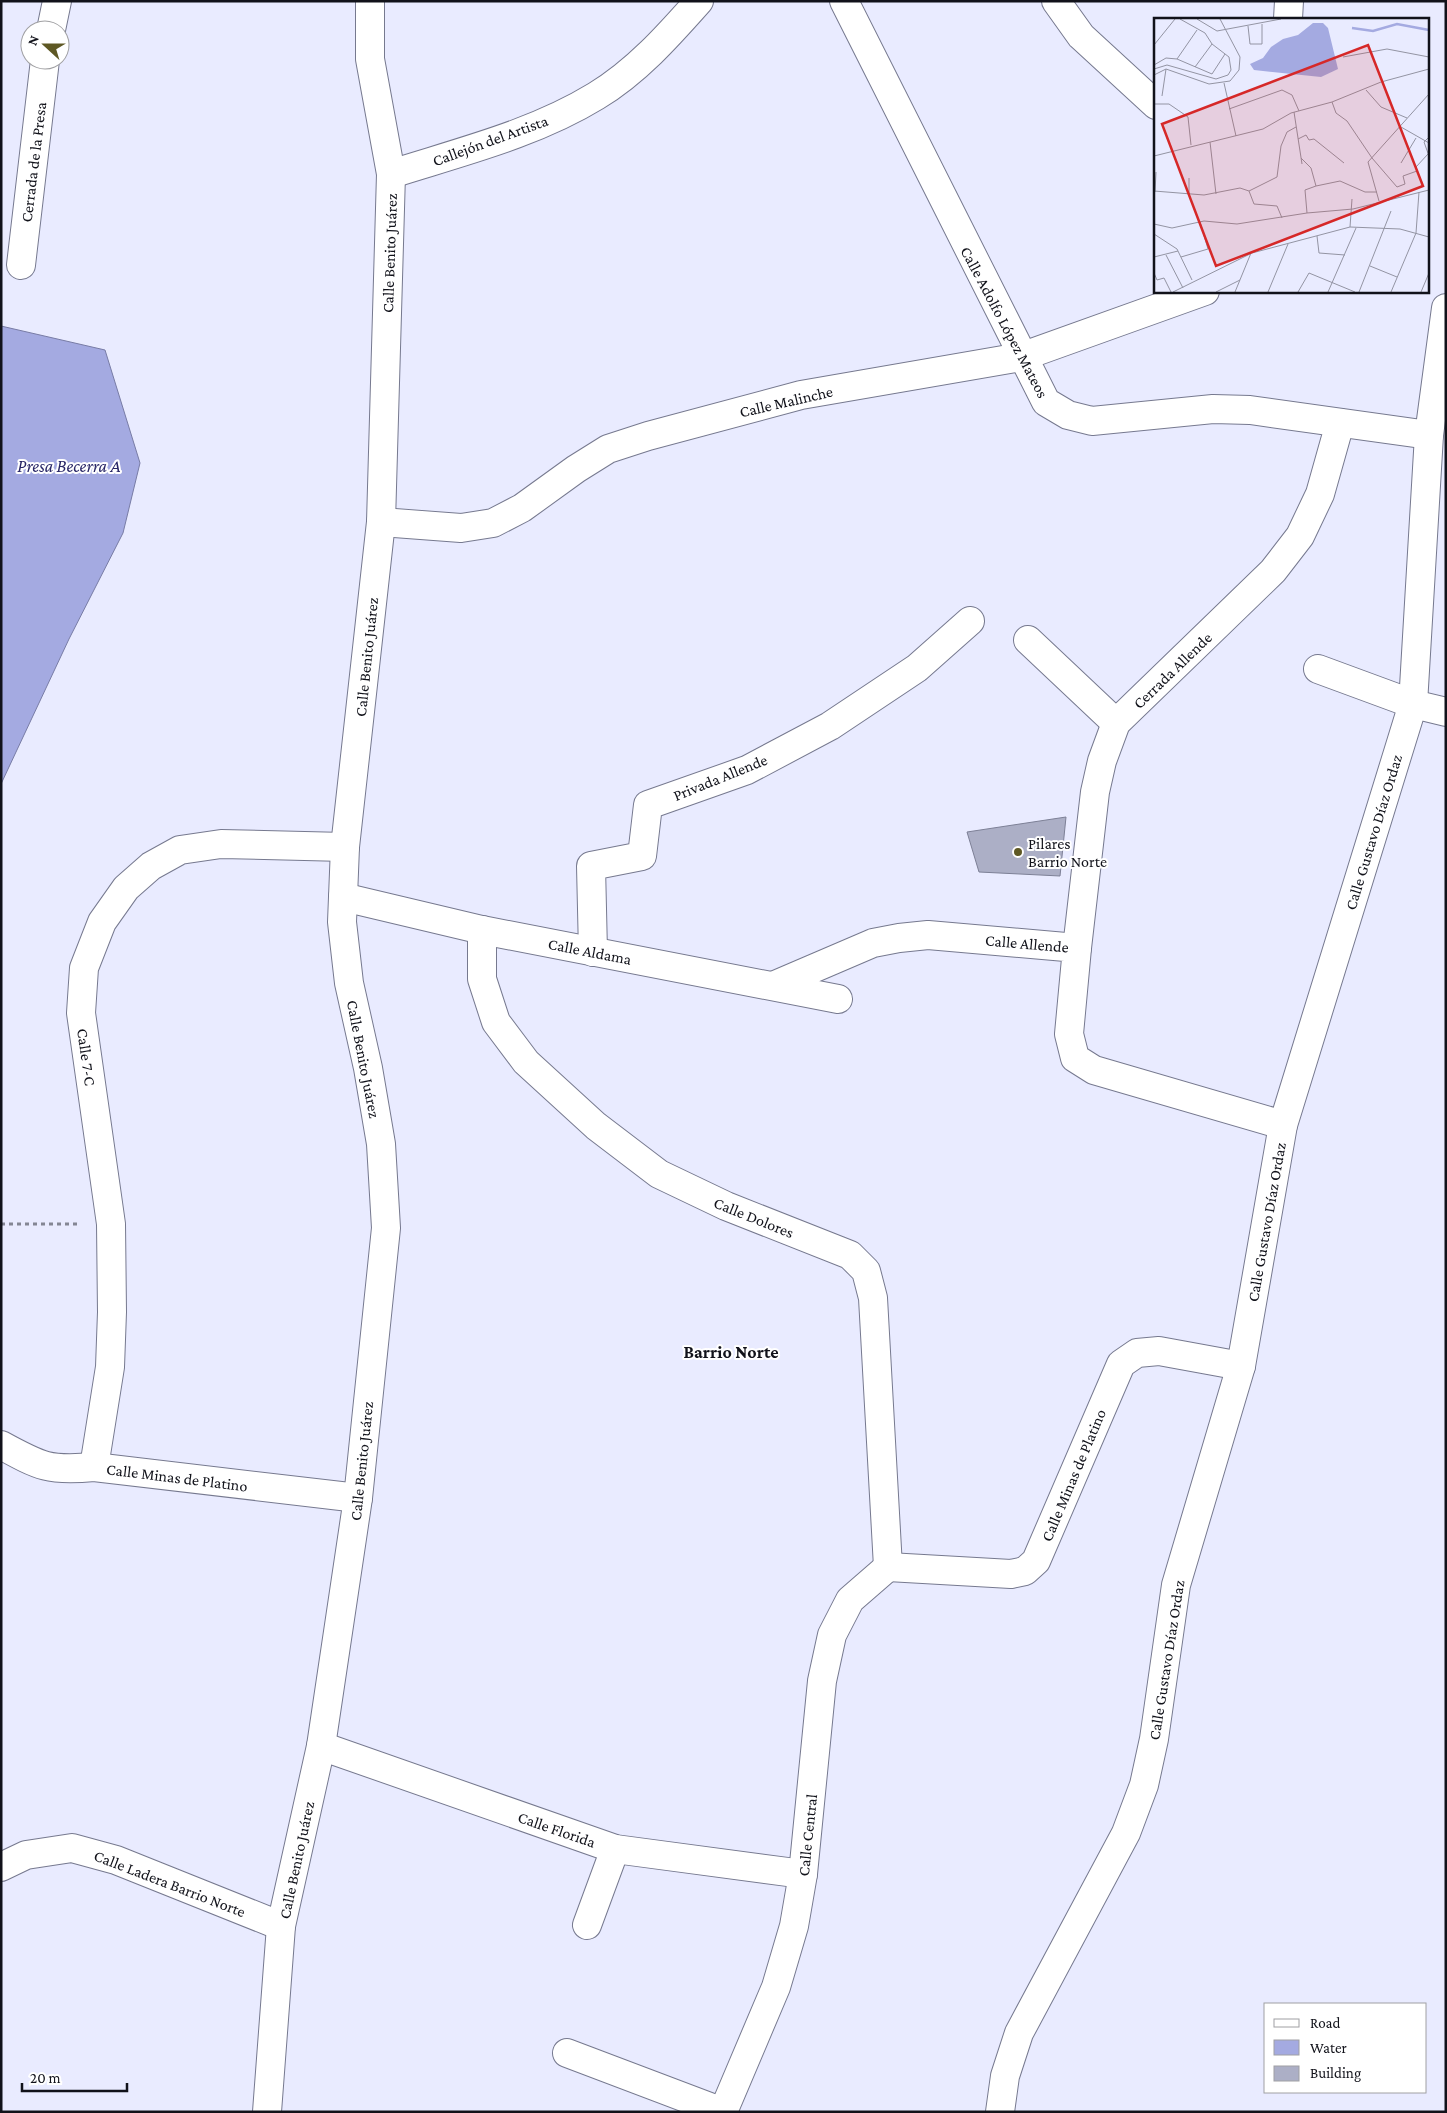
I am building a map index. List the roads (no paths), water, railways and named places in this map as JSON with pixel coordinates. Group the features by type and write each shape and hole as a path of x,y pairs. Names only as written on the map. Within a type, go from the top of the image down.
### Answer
{"street":[{"path":"53,20 57,1"},
{"name":"Calle Benito Juárez","path":"267,2112 281,1926 321,1746 358,1498 386,1228 381,1144 368,1068 349,983 342,922 345,847 381,522 391,174 370,59 370,1"},
{"name":"Callejón del Artista","path":"391,174 532,129 597,96 660,46 699,1"},
{"name":"Calle Adolfo López Mateos","path":"844,1 1021,357 1046,402 1068,415 1092,421 1212,409 1250,410 1428,435"},
{"path":"1056,1 1081,36 1154,103"},
{"path":"1288,18 1289,1"},
{"name":"Cerrada de la Presa","path":"21,265 44,70"},
{"name":"Calle Malinche","path":"381,522 461,528 493,523 522,508 576,469 608,449 648,436 801,395 1021,357 1202,292"},
{"name":"Calle Gustavo Díaz Ordaz","path":"1005,2112 1005,2076 1019,2033 1126,1833 1144,1785 1154,1739 1176,1585 1241,1366 1283,1125 1412,704 1428,435 1446,308"},
{"name":"Cerrada Allende","path":"1077,948 1095,792 1102,761 1116,724 1273,571 1300,536 1320,494 1340,423"},
{"name":"Privada Allende","path":"593,952 591,866 642,856 648,805 747,770 830,726 917,668 970,621"},
{"path":"1028,640 1116,724"},
{"path":"1318,669 1412,704 1446,712"},
{"name":"Calle 7-C","path":"94,1467 110,1367 112,1312 111,1224 81,1013 84,968 102,922 126,888 150,866 180,850 221,844 345,847"},
{"name":"Calle Aldama","path":"343,896 482,930 775,985 838,999"},
{"name":"Calle Dolores","path":"482,930 482,978 496,1022 526,1062 596,1126 660,1174 726,1206 850,1255 866,1271 872,1298 888,1567"},
{"name":"Calle Allende","path":"775,985 873,942 899,938 928,935 1077,948 1069,1034 1075,1058 1094,1070 1283,1125"},
{"name":"Calle Minas de Platino","path":"888,1567 1011,1574 1025,1571 1036,1561 1121,1364 1137,1352 1159,1351 1241,1366"},
{"name":"Calle Minas de Platino","path":"1,1445 35,1464 61,1470 94,1467 358,1498"},
{"name":"Calle Central","path":"723,2112 776,1987 794,1926 803,1874 822,1681 832,1635 850,1600 888,1567"},
{"name":"Calle Florida","path":"321,1746 615,1849 803,1874"},
{"name":"Calle Ladera Barrio Norte","path":"1,1867 26,1855 72,1848 116,1860 281,1926"},
{"path":"587,1925 615,1849"},
{"path":"568,2053 723,2112"}],"water":[{"name":"Presa Becerra A","path":"1,326 105,350 140,463 123,533 69,639 1,784"}],"place":[{"name":"Pilares Barrio Norte","path":"1018,852"}],"district":[{"name":"Barrio Norte","path":"731,1352"}]}
